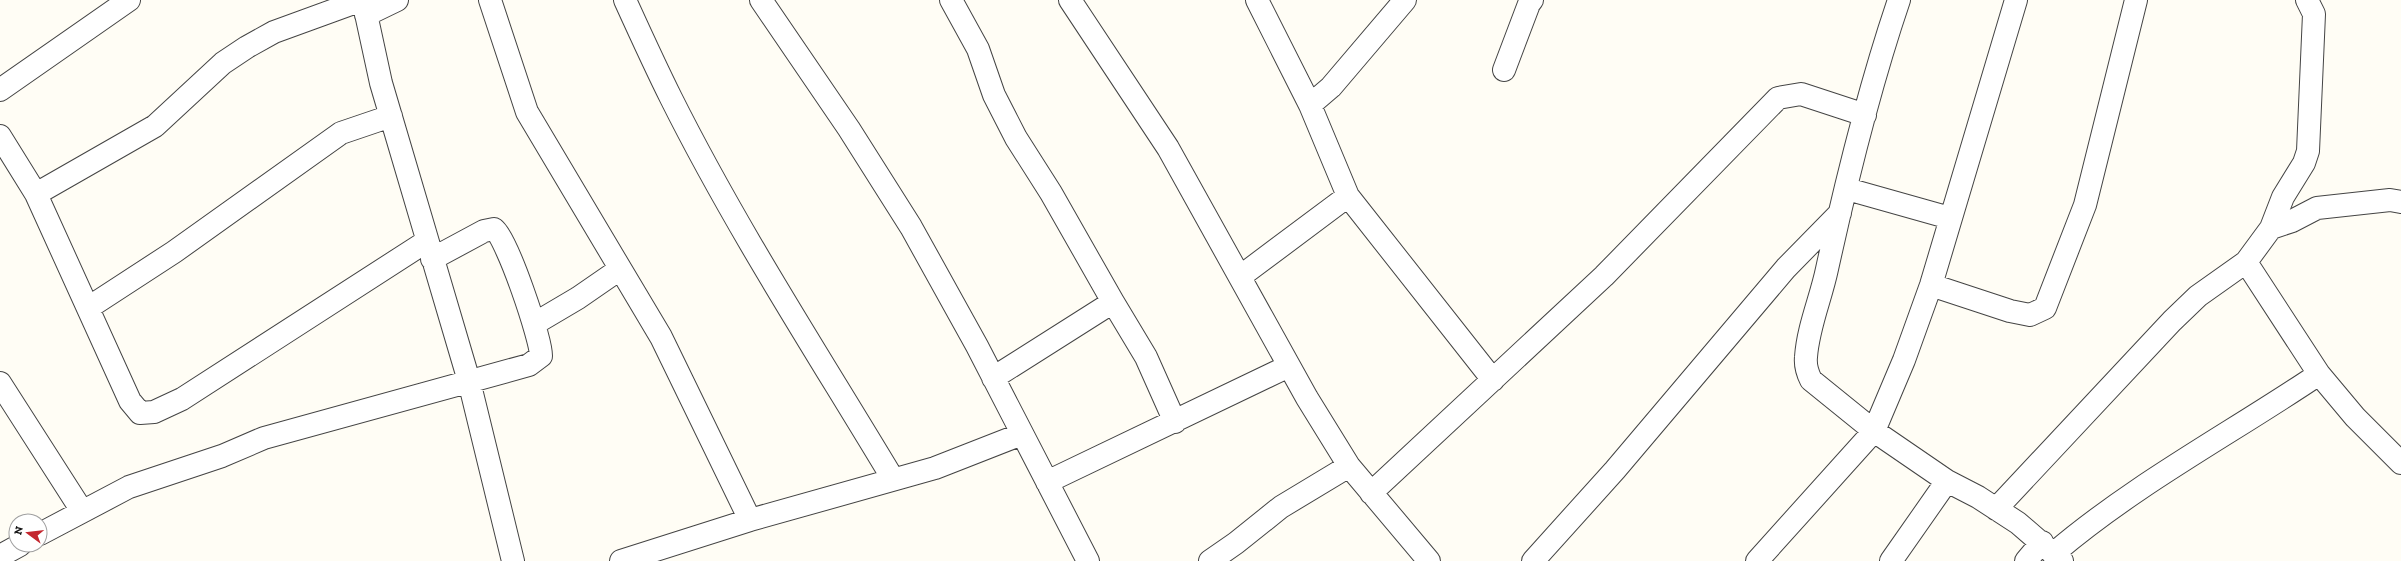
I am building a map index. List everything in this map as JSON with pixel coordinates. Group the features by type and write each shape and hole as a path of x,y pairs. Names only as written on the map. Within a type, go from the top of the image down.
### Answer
{"street":[{"path":"0,90 129,0"},
{"path":"36,194 155,126 223,63 247,46 274,32 364,5 397,0"},
{"path":"490,0 527,112 661,336 750,520"},
{"path":"625,0 671,99 723,193 816,353 893,479"},
{"path":"761,0 850,129 911,227 993,378 1087,561"},
{"path":"951,0 978,49 994,95 1016,138 1051,193 1146,357 1176,422"},
{"path":"1070,0 1168,148 1241,276 1289,366 1349,466 1429,561"},
{"path":"1257,0 1310,105 1348,196 1492,380"},
{"path":"1310,105 1332,87 1396,13 1405,0"},
{"path":"1504,70 1532,0"},
{"path":"1899,0 1876,67 1840,213 1822,294 1808,341 1807,371 1811,380 1874,431 1947,481 1996,509 2052,552"},
{"path":"1757,561 1874,431 1904,360 1931,285 2016,0"},
{"path":"1931,285 2010,311 2030,315 2045,308 2085,205 2136,0"},
{"path":"1996,509 2141,352 2198,296 2246,262 2271,228 2284,197 2304,163 2308,150 2314,14 2307,0"},
{"path":"364,5 381,82 429,250 469,381 513,561"},
{"path":"1371,493 1604,276 1778,98 1801,94 1865,115"},
{"path":"88,308 174,252 341,133 391,116"},
{"path":"0,136 36,194 130,401 140,413 154,412 182,399 429,250 494,229 498,232 507,248 534,324 541,349 541,356 529,365 264,438 222,456 129,488 48,530"},
{"path":"1846,189 1950,218"},
{"path":"1241,276 1348,196"},
{"path":"2271,228 2292,221 2317,208 2390,200 2401,202"},
{"path":"1533,561 1620,464 1786,268 1840,213"},
{"path":"2246,262 2319,374 2355,417 2401,463"},
{"path":"534,324 578,298 620,269"},
{"path":"993,378 1113,302"},
{"path":"1047,482 1176,422 1289,366"},
{"path":"2026,561 2052,552 2092,521 2160,473 2270,407 2319,374"},
{"path":"0,383 82,511"},
{"path":"620,561 750,520 935,468 1022,434"},
{"path":"1210,561 1236,543 1281,507 1349,466"},
{"path":"1891,561 1947,481"}]}
